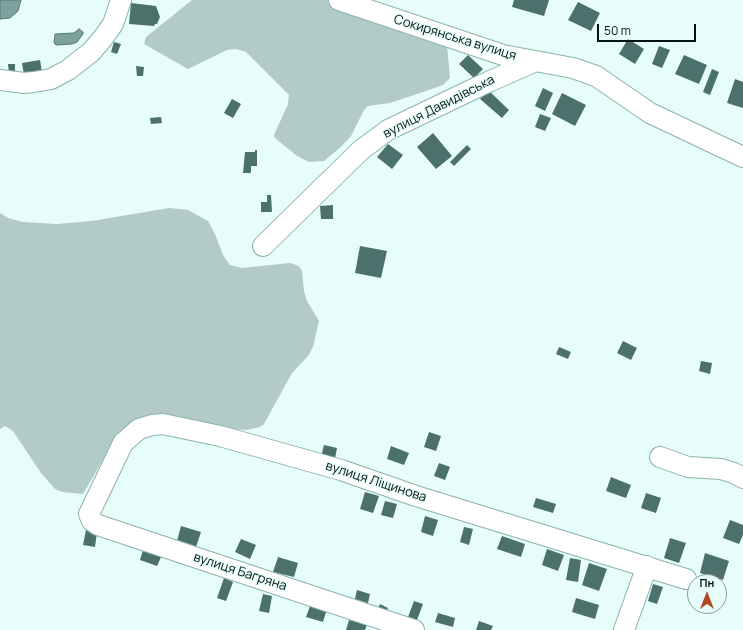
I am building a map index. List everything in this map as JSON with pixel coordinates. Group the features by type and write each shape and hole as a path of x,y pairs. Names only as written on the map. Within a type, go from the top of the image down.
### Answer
{"street":[{"path":"0,80 24,83 34,82 51,79 68,70 91,52 103,38 113,24 121,0"},
{"name":"Сокирянська вулиця","path":"345,1 502,55 573,68 596,76 650,113 743,157"},
{"name":"вулиця Давидівська","path":"263,246 361,150 388,130 488,82 536,61"},
{"name":"вулиця Ліщинова","path":"98,496 123,443 139,429 152,425 163,424 220,436 341,470 416,496 686,579"},
{"path":"660,457 688,467 721,470 734,473 743,478"},
{"name":"вулиця Багряна","path":"98,496 89,514 92,521 98,525 414,630"},
{"path":"624,630 647,566"}],"shaded area":[{"path":"0,0 21,0 18,11 10,18 0,19"},
{"path":"192,0 333,0 447,45 450,78 443,85 423,92 390,103 368,106 364,110 351,136 342,146 324,161 309,162 297,156 275,138 274,135 288,104 289,95 246,52 236,49 227,50 188,69 144,44 146,37"},
{"path":"79,29 83,32 83,34 77,42 72,44 56,45 54,43 55,34 74,33"},
{"path":"169,208 188,210 208,221 223,255 230,265 242,268 290,263 299,266 302,271 304,291 307,301 319,321 313,347 308,356 292,373 264,424 260,427 246,430 218,428 164,418 111,446 83,494 62,492 55,489 41,473 13,431 5,426 0,429 0,213 8,218 23,222 57,224 92,221"}],"building":[{"path":"514,0 549,0 544,16 512,7"},
{"path":"578,2 600,13 591,31 568,20"},
{"path":"131,3 156,6 160,17 157,24 154,26 129,24"},
{"path":"628,39 644,49 635,64 619,54"},
{"path":"114,42 121,44 117,54 111,52"},
{"path":"659,46 670,50 662,68 652,64"},
{"path":"468,55 483,69 474,78 459,64"},
{"path":"684,55 707,65 699,84 675,74"},
{"path":"40,60 42,72 24,75 22,63"},
{"path":"8,64 15,64 15,74 9,74"},
{"path":"136,66 144,67 143,76 137,76"},
{"path":"712,69 719,72 710,95 703,92"},
{"path":"735,79 743,82 743,108 727,103"},
{"path":"543,88 553,93 545,111 535,106"},
{"path":"488,90 509,110 502,118 480,99"},
{"path":"562,93 586,105 575,126 552,114"},
{"path":"232,99 241,104 233,118 224,113"},
{"path":"540,114 551,118 545,131 535,127"},
{"path":"161,117 162,123 151,124 150,118"},
{"path":"433,133 452,156 436,169 417,147"},
{"path":"388,144 403,155 392,169 377,157"},
{"path":"467,145 471,149 454,166 450,162"},
{"path":"255,150 257,150 257,166 251,166 251,173 243,173 245,152 255,152"},
{"path":"267,195 271,195 272,212 261,212 261,202 267,202"},
{"path":"333,205 333,219 321,219 320,206"},
{"path":"360,246 387,251 381,278 355,273"},
{"path":"623,341 637,348 631,360 617,353"},
{"path":"559,347 571,352 568,359 556,354"},
{"path":"701,361 712,363 710,374 699,371"},
{"path":"429,432 441,436 436,451 424,447"},
{"path":"324,445 337,448 334,464 320,461"},
{"path":"391,446 409,453 404,465 387,459"},
{"path":"439,463 450,467 445,480 434,476"},
{"path":"611,477 631,485 626,498 606,491"},
{"path":"365,492 379,496 373,513 360,509"},
{"path":"646,493 661,498 656,513 641,508"},
{"path":"536,498 556,504 553,513 533,507"},
{"path":"385,501 397,504 393,518 381,515"},
{"path":"425,516 438,520 433,536 421,532"},
{"path":"730,520 743,525 743,535 739,544 723,538"},
{"path":"181,526 201,532 196,547 177,541"},
{"path":"464,527 473,529 469,545 460,542"},
{"path":"86,530 97,532 95,547 83,545"},
{"path":"502,536 525,544 521,557 497,549"},
{"path":"670,538 686,543 679,563 664,558"},
{"path":"241,539 256,545 250,559 235,552"},
{"path":"547,549 564,555 558,571 542,565"},
{"path":"143,550 161,557 157,566 140,560"},
{"path":"705,553 729,561 725,574 700,573"},
{"path":"278,557 298,563 294,577 273,572"},
{"path":"570,558 581,560 578,582 566,580"},
{"path":"589,563 607,569 599,591 582,585"},
{"path":"224,578 233,582 226,601 217,598"},
{"path":"653,584 663,587 657,604 648,601"},
{"path":"357,590 370,594 368,603 355,599"},
{"path":"263,594 272,596 269,613 259,611"},
{"path":"576,598 599,605 595,619 572,612"},
{"path":"414,601 423,604 417,620 408,617"},
{"path":"380,604 388,608 385,615 377,611"},
{"path":"310,606 326,612 323,622 306,617"},
{"path":"438,613 455,618 453,627 435,622"},
{"path":"349,620 367,625 365,630 346,630"},
{"path":"479,621 493,626 491,630 476,630"}]}
